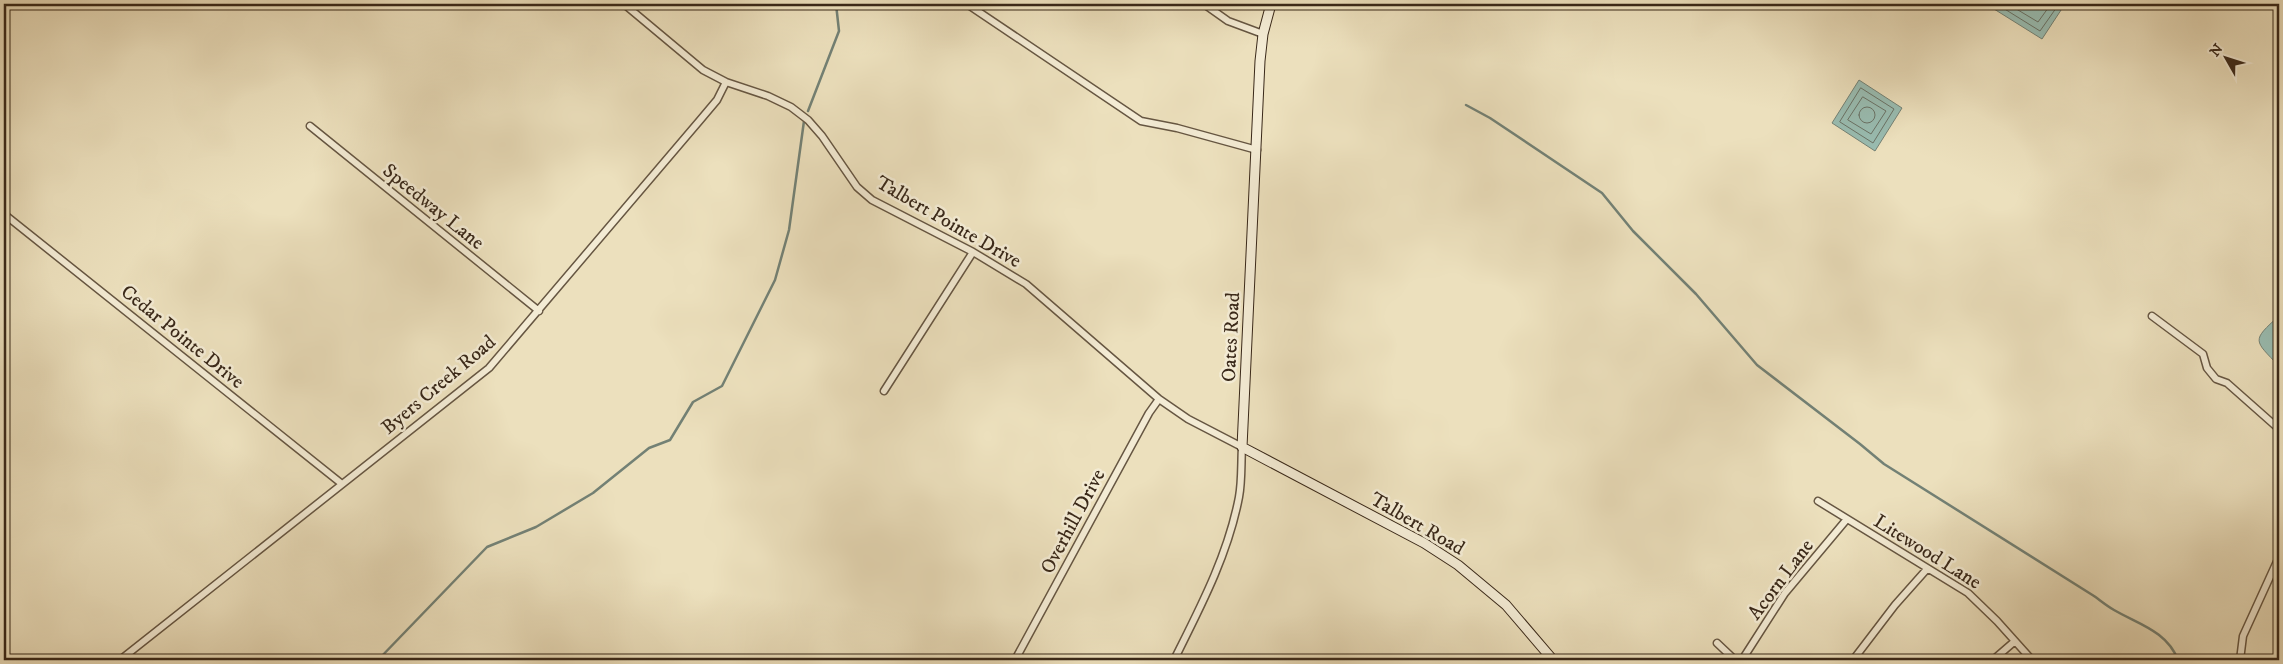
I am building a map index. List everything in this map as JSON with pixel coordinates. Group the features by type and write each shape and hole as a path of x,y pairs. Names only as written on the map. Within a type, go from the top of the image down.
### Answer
{"street":[{"path":"4,10 5,4"},
{"name":"Talbert Pointe Drive","path":"624,4 703,70 726,82 768,96 791,107 808,120 822,136 857,186 872,200 890,211 973,252 1026,284 1159,399 1188,419 1242,447"},
{"path":"967,4 1141,121 1177,128 1257,150"},
{"path":"1204,4 1228,21 1263,34"},
{"name":"Oates Road","path":"1174,660 1213,582 1239,496 1263,34 1271,4"},
{"name":"Byers Creek Road","path":"120,660 488,368 539,311 702,119 717,100 726,82"},
{"name":"Speedway Lane","path":"310,126 539,311"},
{"name":"Cedar Pointe Drive","path":"4,214 342,484"},
{"path":"884,391 973,252"},
{"path":"2152,316 2203,354 2207,368 2216,378 2227,384 2279,429"},
{"name":"Overhill Drive","path":"1015,660 1149,413 1159,399"},
{"name":"Talbert Road","path":"1242,447 1424,543 1458,565 1506,605 1553,660"},
{"name":"Litewood Lane","path":"1818,502 1968,593 2032,660"},
{"name":"Acorn Lane","path":"1742,660 1785,593 1847,519"},
{"path":"2240,660 2243,636 2279,557"},
{"path":"1854,660 1896,605 1927,569"},
{"path":"1993,660 2015,641"},
{"path":"1717,643 1735,660"}],"water":[{"path":"1998,4 2065,4 2042,39 1994,9"},
{"path":"1859,80 1902,108 1875,151 1832,123"},
{"path":"2279,316 2279,366 2265,351 2259,341 2264,331"}],"waterway":[{"path":"808,111 839,31 836,4"},
{"path":"1466,105 1490,118 1602,193 1633,231 1696,294 1757,365 1884,464 2111,608 2151,629 2167,642 2178,660"},
{"path":"378,660 487,547 536,527 593,493 649,448 670,440 693,402 722,386 775,280 789,230 804,121"}]}
